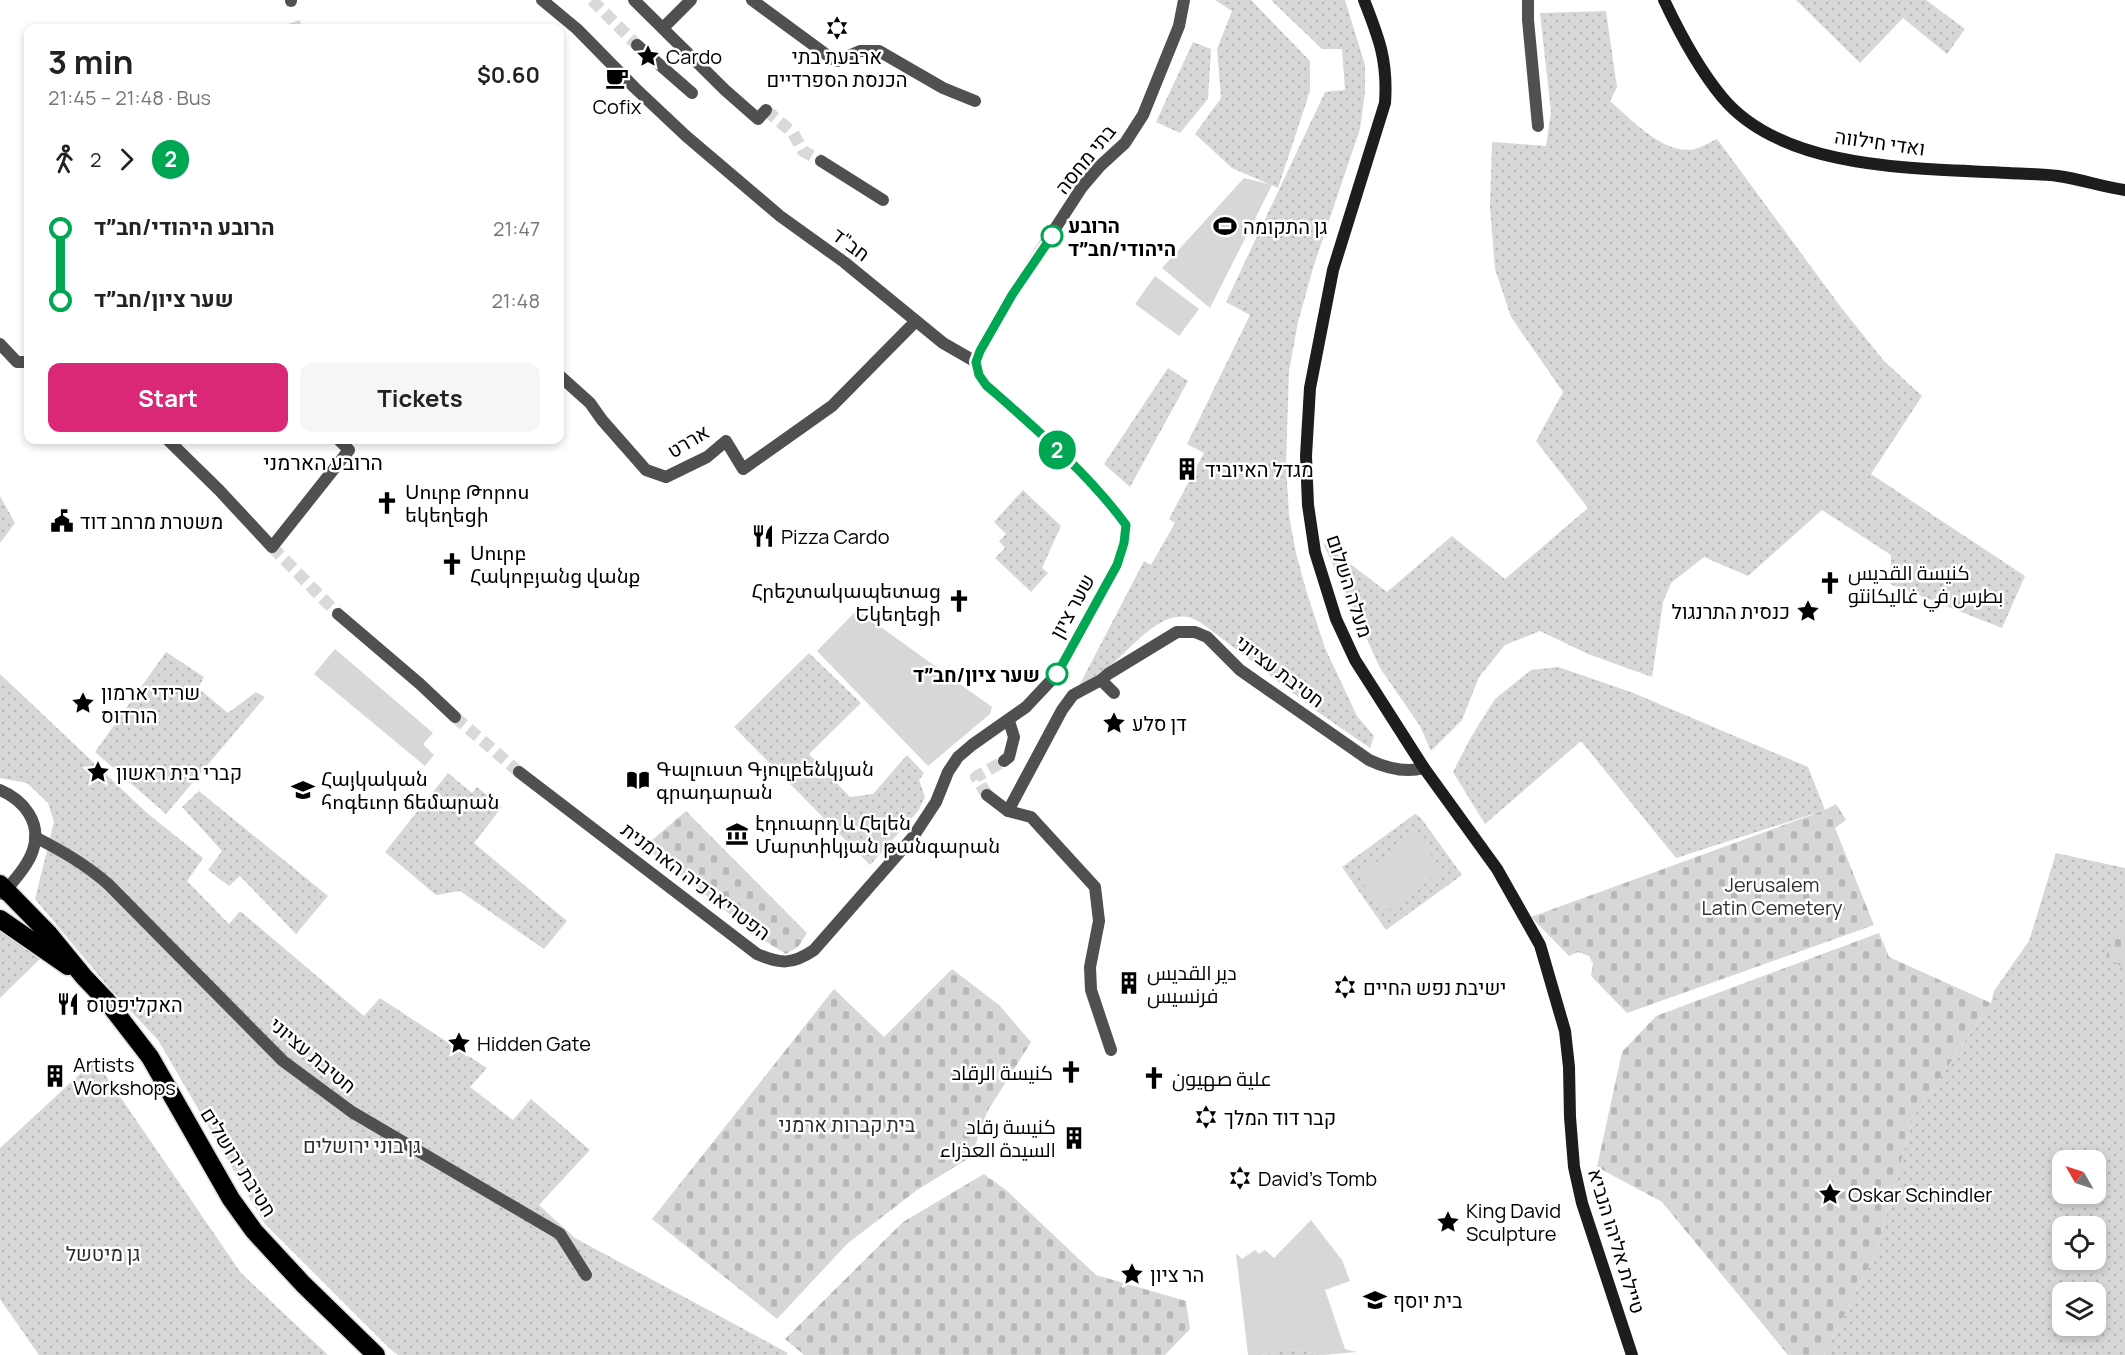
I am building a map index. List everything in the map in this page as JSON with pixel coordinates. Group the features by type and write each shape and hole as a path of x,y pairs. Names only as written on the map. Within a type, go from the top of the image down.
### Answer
{"highway":[{"name":"חטיבת ירושלים","path":"2,890 48,933 84,978 106,1000 150,1057 231,1199 254,1231 303,1284 376,1355"},
{"name":"חטיבת ירושלים","path":"0,919 84,978"}],"street":[{"name":"חב\"ד","path":"542,0 578,30 634,88 694,143 780,216 844,262 943,343 976,362"},
{"path":"634,0 725,90 758,119 766,110"},
{"path":"663,28 691,0"},
{"path":"752,0 837,61 860,51 879,51 943,88 975,100"},
{"name":"בתי מחסה","path":"976,362 1012,295 1082,188 1100,166 1125,143 1143,116 1176,34 1184,0"},
{"name":"מעלה השלום","path":"1364,0 1383,56 1387,77 1385,103 1333,270 1317,342 1307,425 1308,505 1315,552 1336,619 1355,660 1424,768 1497,869 1540,945 1565,1031 1569,1067 1569,1102"},
{"path":"1528,0 1538,126"},
{"name":"ואדי חילווה","path":"1664,0 1681,35 1723,99 1751,123 1776,138 1843,160 1944,171 2058,176 2125,190"},
{"path":"637,45 692,93"},
{"path":"821,161 883,200"},
{"name":"אררט","path":"564,380 590,403 646,470 666,477 707,457 726,441 742,469 832,406 916,321"},
{"path":"0,344 17,362 24,362"},
{"name":"שער ציון","path":"976,362 979,375 986,385 1065,457 1113,507 1126,525 1124,543 1117,565 1057,674 1026,707 1009,721"},
{"path":"172,444 272,547 349,450 343,444"},
{"path":"338,614 420,684 454,717"},
{"name":"חטיבת עציוני","path":"1008,811 1062,710 1073,695 1177,632 1195,632 1207,637 1240,670 1369,760 1383,766 1412,771 1424,768"},
{"path":"1101,680 1114,693"},
{"path":"1004,761 1010,757 1014,737 1009,721"},
{"name":"הפטריארכיה הארמנית","path":"519,771 739,942 757,954 773,961 784,962 800,959 813,950 913,837 936,802 948,772 958,757 1009,721"},
{"path":"0,790 23,805 33,819 35,837 33,850 2,890"},
{"path":"987,795 1008,811 1031,817 1095,887 1098,921 1090,967 1091,990 1111,1050"},
{"name":"חטיבת עציוני","path":"35,837 67,853 108,884 283,1061 308,1081 352,1113 560,1234 586,1275"},
{"name":"טיילת אליהו הנביא","path":"1569,1102 1574,1167 1582,1203 1632,1355"}],"green space":[{"path":"1215,0 1251,0 1310,61 1310,91 1278,188 1232,168 1195,134 1221,98 1217,49 1232,11"},
{"path":"1271,0 1345,0 1365,65 1365,92 1360,129 1314,265 1298,322 1289,371 1286,464 1289,515 1306,590 1325,648 1357,716 1374,736 1370,748 1315,710 1207,627 1188,617 1165,620 1155,626 1116,661 1079,686 1144,561 1151,565 1175,523 1169,519 1204,453 1187,444 1250,315 1226,302 1325,92 1345,90 1342,49 1322,49"},
{"path":"1796,0 1926,0 1965,29 1947,54 1903,18 1860,63"},
{"path":"1606,11 1617,87 1610,101 1638,126 1660,142 1672,147 1683,150 1695,149 1717,139 1840,306 1884,361 1922,396 1871,474 2025,576 2002,628 1890,584 1891,555 1822,510 1748,576 1704,557 1671,583 1663,602 1652,677 1588,654 1540,631 1505,645 1479,677 1462,720 1431,751 1420,726 1380,668 1323,543 1387,592 1452,536 1505,579 1588,508 1536,441 1563,392 1511,317 1495,269 1490,207 1492,142 1546,146 1551,112 1540,13"},
{"path":"1193,42 1211,49 1208,99 1180,133 1156,122"},
{"name":"גן התקומה","path":"1244,178 1272,185 1210,308 1162,268"},
{"path":"1155,276 1199,309 1179,336 1135,304"},
{"path":"1168,368 1188,381 1130,487 1104,464"},
{"path":"1023,490 1061,526 1042,568 1048,573 1031,592 995,558 1005,548 999,541 1006,534 994,522"},
{"path":"0,496 15,523 0,543"},
{"path":"857,610 992,707 990,714 928,766 817,651"},
{"path":"335,649 433,733 423,744 434,755 425,766 314,674"},
{"path":"166,652 204,677 198,688 228,713 256,692 265,697 166,814 95,752"},
{"path":"809,653 861,703 809,754 850,797 873,794 907,755 924,773 919,780 925,797 918,811 870,865 734,727"},
{"path":"1558,667 1631,692 1808,767 1825,810 1676,858 1581,741 1485,824 1453,772 1471,737 1495,699 1531,670"},
{"name":"גן בוני ירושלים","path":"0,674 147,813 203,858 187,881 229,924 240,911 364,1016 380,998 487,1068 470,1087 513,1120 531,1099 590,1150 539,1205 575,1238 788,1353 786,1355 398,1355 390,1349 265,1224 158,1040 111,990 35,899 54,822 48,803 27,783 0,778"},
{"path":"448,773 472,793 477,787 502,807 474,843 567,921 544,949 460,891 436,895 385,852"},
{"path":"199,791 328,896 296,934 240,876 229,886 208,870 222,851 182,807"},
{"name":"Jerusalem Latin Cemetery","path":"1836,804 1846,820 1835,828 1874,925 1627,1013 1591,976 1593,964 1589,956 1578,952 1569,956 1531,917 1825,810"},
{"path":"686,811 807,933 798,947 786,954 763,940 644,847"},
{"path":"1415,814 1421,818 1462,875 1386,930 1342,867"},
{"path":"1416,834 1443,871 1384,913 1358,875"},
{"path":"2056,853 2125,868 2125,1355 1824,1355 1877,1250 1913,1117 1991,1003 1994,991 2029,941"},
{"path":"2125,916 2125,969 2106,956"},
{"path":"0,928 44,955 0,998"},
{"path":"1879,933 1889,957 1991,1003 1913,1117 1877,1250 1824,1355 1788,1355 1662,1202 1597,1167 1622,1052 1656,1016"},
{"name":"בית קברות ארמני","path":"952,969 999,1005 1031,1042 987,1112 971,1157 917,1190 847,1244 777,1319 652,1219 834,989 884,1037"},
{"name":"גן מיטשל","path":"95,1060 241,1273 328,1355 39,1355 0,1299 0,1148"},
{"path":"984,1174 1006,1190 1096,1275 1186,1301 1190,1329 1165,1355 804,1355 785,1339 903,1222"},
{"path":"1311,1220 1342,1260 1350,1281 1325,1290 1345,1349 1357,1352 1323,1355 1291,1349 1248,1355 1236,1253 1242,1259 1255,1250 1259,1254 1265,1250 1274,1258"},
{"path":"1291,1349 1323,1355 1260,1355"}],"tunnel":[{"path":"592,0 637,45"},
{"path":"766,110 793,133 803,151 821,161"},
{"path":"272,547 338,614"},
{"path":"455,717 519,772"},
{"path":"987,795 976,777 1004,761"}],"bus line":[{"name":"2","path":"1052,236 1012,295 976,362 979,375 986,385 1065,457 1113,507 1126,525 1124,543 1117,565 1057,674"}],"place":[{"name":"ארבעת בתי הכנסת הספרדיים","path":"837,28"},
{"name":"Cardo","path":"648,56"},
{"name":"Cofix","path":"617,78"},
{"name":"גן התקומה","path":"1225,226"},
{"name":"הרובע היהודי/חב״ד","path":"1052,236"},
{"name":"מגדל האיוביד","path":"1187,469"},
{"name":"Սուրբ Թորոս եկեղեցի","path":"387,503"},
{"name":"משטרת מרחב דוד","path":"62,521"},
{"name":"Pizza Cardo","path":"763,536"},
{"name":"Սուրբ Հակոբյանց վանք","path":"452,564"},
{"name":"كنيسة القديس بطرس في غاليكانتو","path":"1830,583"},
{"name":"Հրեշտակապետաց Եկեղեցի","path":"959,601"},
{"name":"כנסית התרנגול","path":"1808,611"},
{"name":"שער ציון/חב״ד","path":"1057,674"},
{"name":"שרידי ארמון הורדוס","path":"83,703"},
{"name":"דן סלע","path":"1114,723"},
{"name":"קברי בית ראשון","path":"98,772"},
{"name":"Գալուստ Գյուլբենկյան գրադարան","path":"638,780"},
{"name":"Հայկական հոգեւոր ճեմարան","path":"303,790"},
{"name":"էդուարդ և Հելեն Մարտիկյան թանգարան","path":"737,834"},
{"name":"دير القديس فرنسيس","path":"1129,983"},
{"name":"ישיבת נפש החיים","path":"1345,987"},
{"name":"האקליפטוס","path":"68,1004"},
{"name":"Hidden Gate","path":"459,1043"},
{"name":"كنيسة الرقاد","path":"1071,1072"},
{"name":"Artists Workshops","path":"55,1076"},
{"name":"علية صهيون","path":"1154,1078"},
{"name":"קבר דוד המלך","path":"1206,1117"},
{"name":"كنيسة رقاد السيدة العذراء","path":"1074,1138"},
{"name":"David's Tomb","path":"1240,1178"},
{"name":"Oskar Schindler","path":"1830,1194"},
{"name":"King David Sculpture","path":"1448,1222"},
{"name":"הר ציון","path":"1132,1274"},
{"name":"בית יוסף","path":"1375,1300"}],"district":[{"name":"הרובע הארמני","path":"323,462"}]}
